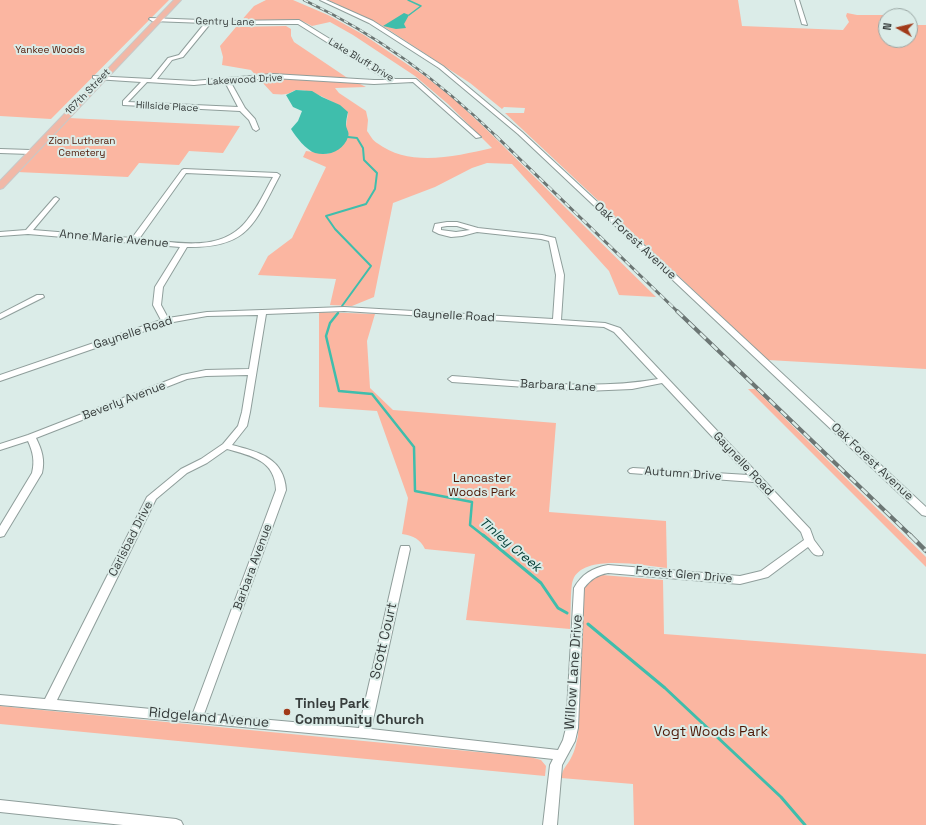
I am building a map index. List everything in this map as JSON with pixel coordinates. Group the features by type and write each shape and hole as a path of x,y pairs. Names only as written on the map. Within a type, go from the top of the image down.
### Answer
{"main road":[{"name":"167th Street","path":"0,176 27,152 155,20 172,0"},
{"name":"167th Street","path":"155,20 178,0"},
{"name":"167th Street","path":"0,186 27,152"}],"street":[{"name":"Oak Forest Avenue","path":"322,0 371,22 441,67 520,133 926,513"},
{"path":"797,0 805,24"},
{"path":"920,0 926,0"},
{"name":"Gentry Lane","path":"155,20 208,23 299,22"},
{"name":"Lake Bluff Drive","path":"299,22 395,82 414,80 478,137"},
{"path":"149,80 170,59 181,56 208,23"},
{"name":"Lakewood Drive","path":"98,78 194,83 273,76 395,82"},
{"name":"Hillside Place","path":"149,80 125,102 125,104 242,109"},
{"path":"227,81 242,109 252,119 256,129"},
{"path":"0,151 27,152"},
{"name":"Anne Marie Avenue","path":"0,234 28,232 185,245 208,245 228,240 248,226 277,175 184,171 135,240"},
{"path":"28,232 56,199"},
{"path":"476,230 542,237 552,240 560,275 557,322"},
{"path":"166,321 157,305 159,287 185,245"},
{"path":"0,317 40,297"},
{"name":"Gaynelle Road","path":"0,378 166,321 207,314 344,309 605,325 617,330 806,531 809,541 818,552"},
{"name":"Carlsbad Drive","path":"49,704 152,497 184,471 204,461 226,446 242,426 263,311"},
{"name":"Beverly Avenue","path":"0,447 31,437 185,378 206,374 252,372"},
{"name":"Barbara Lane","path":"452,379 585,388 632,386 664,380"},
{"path":"0,534 37,473 39,466 39,454 31,437"},
{"name":"Barbara Avenue","path":"197,717 281,490 281,477 272,464 264,459 226,446"},
{"name":"Autumn Drive","path":"633,471 756,479"},
{"name":"Forest Glen Drive","path":"579,588 586,577 596,571 608,569 740,580 764,574 809,541"},
{"name":"Scott Court","path":"364,733 405,549"},
{"name":"Willow Lane Drive","path":"550,825 553,781 556,765 560,754 570,741 572,728 579,588"},
{"name":"Ridgeland Avenue","path":"0,700 364,733 560,754"},
{"path":"0,806 176,825"}],"green space":[{"name":"Yankee Woods","path":"0,0 169,0 51,119 0,116"},
{"path":"266,0 293,0 328,15 364,35 426,77 455,100 487,130 656,297 619,295 609,271 512,164 487,163 472,168 435,187 393,203 374,297 352,306 330,305 336,279 258,275 268,256 292,238 326,167 303,157 306,151 328,154 346,126 348,113 331,101 317,94 303,90 297,90 287,94 273,94 251,70 222,65 223,57 220,46 236,27 286,26 291,29 291,36 294,42 346,77 366,87 335,88 339,93 366,111 368,120 367,131 376,142 390,151 418,158 433,158 448,157 492,148 448,104 415,76 353,35 330,22 312,26 302,21 240,22 254,6"},
{"path":"328,0 738,0 742,26 843,30 849,22 846,16 847,13 857,15 878,15 878,48 918,48 918,25 926,25 926,369 768,360 505,113 524,113 525,108 504,107 502,109 470,83 383,26"},
{"name":"Zion Lutheran Cemetery","path":"68,118 240,126 223,153 189,151 179,165 139,163 128,177 17,172"},
{"name":"Lancaster Woods Park","path":"319,312 375,314 367,341 370,388 393,410 556,423 549,512 666,521 667,568 616,563 589,566 579,572 572,583 570,629 466,620 475,554 425,549 416,538 402,534 408,498 377,411 319,407"},
{"path":"748,389 755,389 926,557 926,567"},
{"name":"Vogt Woods Park","path":"602,575 663,580 664,634 926,654 926,825 634,825 633,784 561,778 564,769 574,753 578,736 584,588 591,578"},
{"path":"0,706 530,757 541,760 546,766 545,776 0,724"}],"shaded area":[{"path":"404,13 409,15 404,24 406,28 396,29 383,26"},
{"path":"296,90 312,91 340,105 348,112 346,125 348,135 343,146 331,153 315,153 305,146 296,136 291,129 298,121 302,111 293,107 286,95"}],"waterway":[{"path":"408,0 421,6 409,15"},
{"name":"Tinley Creek","path":"342,306 371,266 335,229 326,216 366,204 375,189 377,173 364,160 363,148 357,138 348,137"},
{"name":"Tinley Creek","path":"338,313 330,323 326,336 339,391 372,394 414,447 415,491 472,502 470,525 484,536"},
{"name":"Tinley Creek","path":"483,535 541,583 558,608 567,613"},
{"name":"Tinley Creek","path":"588,624 665,688 781,797 805,825"}],"railway":[{"path":"304,0 357,28 406,60 452,96 497,137"},
{"path":"496,136 678,312"},
{"path":"677,311 911,536"},
{"path":"911,536 926,551"}],"place":[{"name":"Tinley Park Community Church","path":"287,712"}]}
